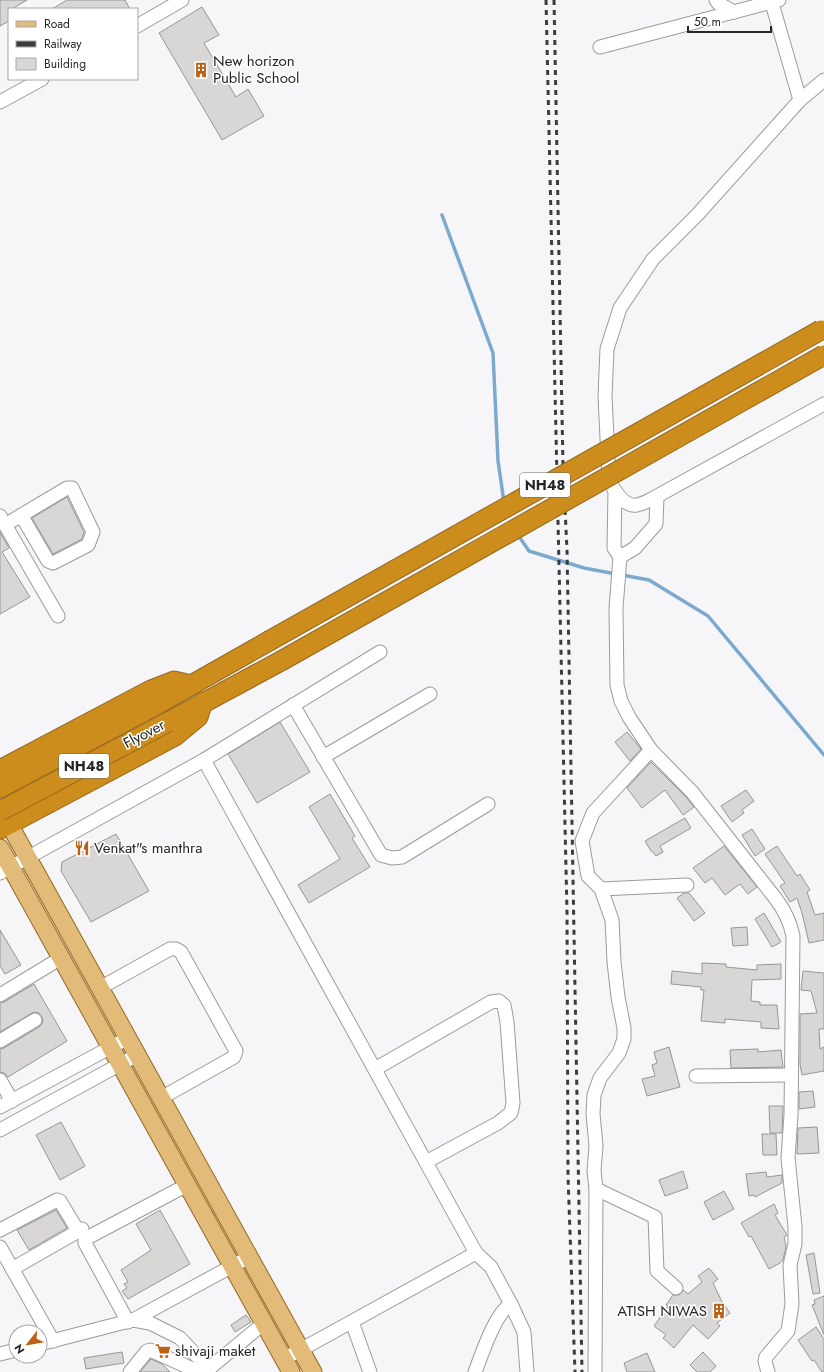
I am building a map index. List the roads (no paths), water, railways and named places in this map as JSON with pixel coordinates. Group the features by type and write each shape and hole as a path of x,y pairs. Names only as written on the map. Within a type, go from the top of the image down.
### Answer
{"highway":[{"name":"NH48","path":"192,685 823,329"},
{"name":"NH48","path":"203,702 280,661 824,355"},
{"path":"0,770 151,690 174,682 192,685"},
{"name":"Flyover","path":"0,788 192,685"},
{"name":"Flyover","path":"2,818 203,702"},
{"path":"2,818 175,736 198,717 203,702"}],"main road":[{"path":"2,818 28,857 313,1372"},
{"path":"0,848 5,870 61,958 287,1366"}],"street":[{"path":"138,25 182,0"},
{"path":"716,0 718,3 734,12"},
{"path":"600,47 774,1 800,100"},
{"path":"0,102 40,80"},
{"path":"824,80 800,100 698,214 653,259 620,308 606,349 605,396 609,480 615,491 625,502 636,505 657,497 824,404"},
{"path":"21,515 48,561 53,563 88,545 93,532 72,488 67,488 21,515 2,520 58,616"},
{"path":"615,491 614,548 620,559 616,608 617,685 621,701 629,717 651,750 692,792 785,911 793,936 791,1115 788,1158 796,1227 795,1244 790,1265 792,1304 788,1331 766,1357 765,1361 768,1372"},
{"path":"620,559 635,548 656,524 657,497"},
{"path":"5,870 204,760 380,652"},
{"path":"323,757 430,694"},
{"path":"293,705 381,855 392,858 402,857 488,804"},
{"path":"595,1372 596,1189 594,1171 596,1146 593,1114 594,1095 600,1078 619,1053 624,1039 624,1028 618,997 614,962 612,920 601,889 588,876 582,841 593,813 651,750"},
{"path":"204,760 476,1253 491,1267 511,1304 524,1332 527,1372"},
{"path":"601,889 687,884"},
{"path":"100,988 170,949 176,949 181,952 236,1051 234,1057 161,1098"},
{"path":"0,995 61,958"},
{"path":"375,1069 491,1002 499,1001 504,1005 507,1022 513,1103 511,1113 498,1123 426,1162"},
{"path":"0,1041 35,1020"},
{"path":"0,1107 128,1038"},
{"path":"0,1130 137,1055"},
{"path":"696,1076 791,1075"},
{"path":"0,1080 12,1100"},
{"path":"131,1321 85,1243 85,1239 187,1185"},
{"path":"596,1189 655,1217 657,1271 676,1288"},
{"path":"0,1230 56,1200 60,1201 80,1230 12,1269"},
{"path":"0,1247 38,1324"},
{"path":"287,1366 301,1350 476,1253"},
{"path":"48,1342 131,1321 249,1257"},
{"path":"475,1372 496,1323 505,1307 511,1304"},
{"path":"131,1321 150,1323 180,1338 200,1371"},
{"path":"352,1322 370,1372"},
{"path":"200,1371 264,1324"},
{"path":"130,1372 147,1351 150,1350 200,1371"}],"waterway":[{"path":"442,215 493,353 498,461 504,502"},
{"path":"518,535 529,551 584,568 616,574"},
{"path":"622,575 649,580 708,616 824,755"}],"railway":[{"path":"546,0 567,912 568,1176 575,1372"},
{"path":"554,0 563,466 567,550 582,1372"}],"place":[{"name":"New horizon Public School","path":"201,70"},
{"name":"Venkat\"s manthra","path":"82,848"},
{"name":"ATISH NIWAS","path":"719,1311"},
{"name":"shivaji maket","path":"163,1351"}]}
